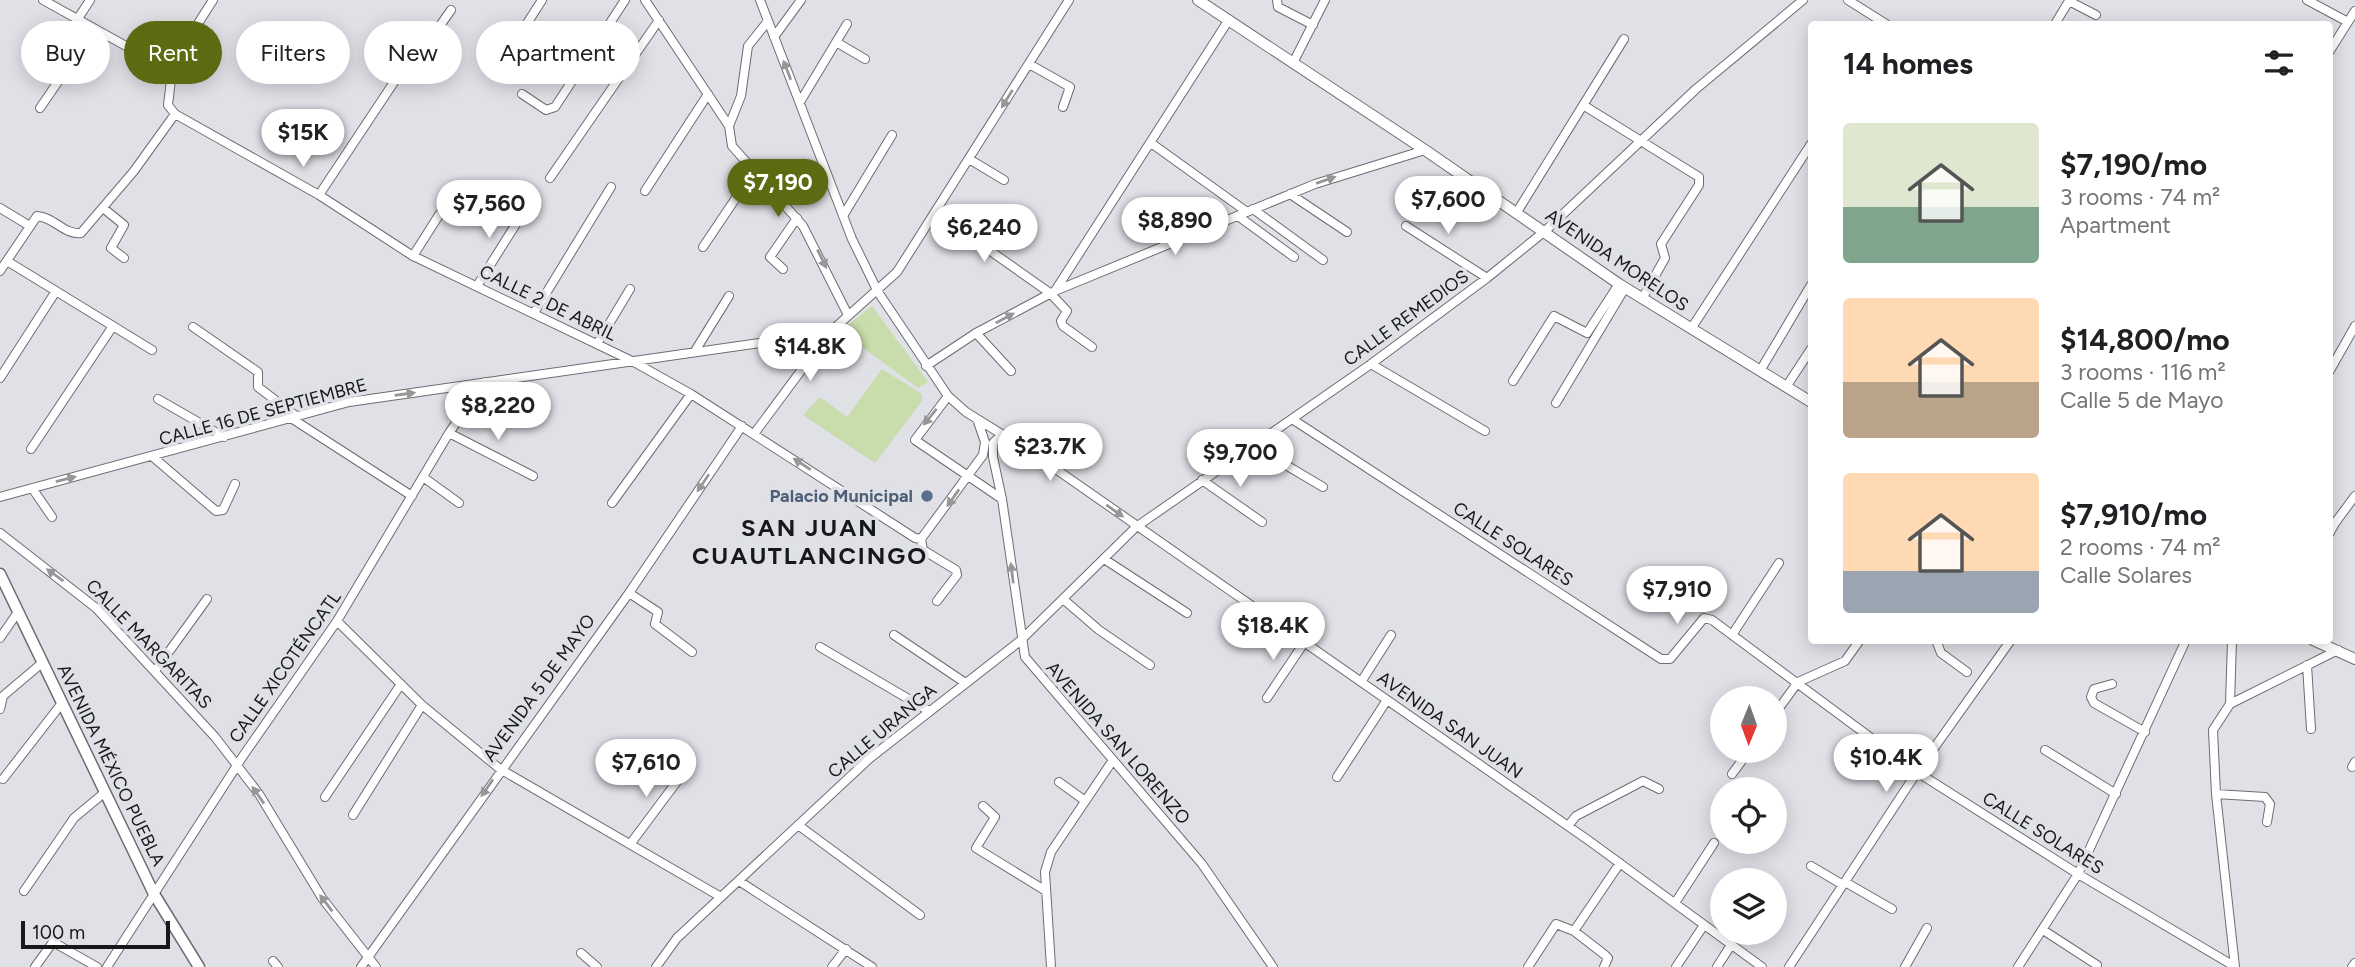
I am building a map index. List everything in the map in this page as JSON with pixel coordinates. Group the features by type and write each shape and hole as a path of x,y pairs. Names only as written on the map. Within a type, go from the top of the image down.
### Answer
{"main road":[{"name":"AVENIDA MÉXICO PUEBLA","path":"1,583 18,612 154,894 199,967"}],"street":[{"path":"43,0 77,20 90,0"},
{"path":"200,21 213,0"},
{"path":"529,21 542,0"},
{"path":"523,94 546,110 555,107 625,0"},
{"path":"645,0 729,126 732,146 797,218 814,243 848,315"},
{"name":"AVENIDA SAN JUAN","path":"760,0 844,216 878,292 948,396 977,419 1568,826 1710,929"},
{"path":"774,37 801,0"},
{"path":"754,434 829,333 878,292 897,272 1069,0"},
{"path":"1276,0 1278,7 1313,25"},
{"path":"1293,64 1325,0"},
{"name":"CALLE REMEDIOS","path":"1136,527 1371,363 1487,278 1545,231 1641,141 1803,0"},
{"path":"1848,0 1881,21"},
{"path":"2307,0 2348,22"},
{"path":"2057,21 2069,1 2096,15"},
{"name":"AVENIDA MORELOS","path":"1205,2 1228,21 1425,150 1622,286 1808,400"},
{"path":"319,195 402,70 419,54 451,10"},
{"path":"2333,46 2355,12"},
{"path":"550,177 659,20"},
{"path":"729,126 741,96 748,46 768,21"},
{"path":"1053,292 1228,21"},
{"path":"800,102 847,24"},
{"path":"1517,212 1624,39"},
{"path":"836,42 865,59"},
{"path":"1029,64 1070,87 1063,107"},
{"path":"40,108 56,84"},
{"path":"0,271 37,216 45,217 77,234 103,208 175,114 168,105 171,84"},
{"path":"645,191 708,94"},
{"path":"1583,105 1695,174 1699,182 1661,244 1664,261 1643,299"},
{"name":"CALLE 2 DE ABRIL","path":"175,114 319,195 414,256 632,361 691,394 915,538 922,539 923,550 956,570 957,575 937,601"},
{"path":"844,216 892,135"},
{"path":"1151,143 1323,260"},
{"path":"1691,329 1808,149"},
{"path":"926,366 976,333 1053,292 1290,194 1425,150"},
{"path":"969,159 1004,180"},
{"path":"703,247 754,171"},
{"path":"534,313 611,187"},
{"path":"1290,194 1347,232"},
{"path":"0,208 29,225"},
{"path":"103,208 124,225 111,248 124,258"},
{"path":"477,286 526,208"},
{"path":"935,212 1053,292 1067,311 1061,321 1063,326 1092,346"},
{"path":"414,256 439,215"},
{"path":"1238,216 1294,257"},
{"path":"783,269 770,257 797,218"},
{"path":"1406,226 1487,278"},
{"path":"7,261 152,350"},
{"path":"1513,381 1554,316 1587,333 1622,286"},
{"path":"1556,402 1622,286"},
{"path":"597,344 630,289"},
{"path":"0,378 56,291"},
{"path":"1760,371 1808,293"},
{"path":"695,351 729,296"},
{"path":"32,449 113,326"},
{"path":"2333,365 2355,326"},
{"path":"193,327 249,363 258,372 258,387 294,417 412,496"},
{"name":"CALLE 16 DE SEPTIEMBRE","path":"0,496 153,457 349,402 829,333"},
{"path":"976,333 1011,371"},
{"path":"1786,387 1808,354"},
{"path":"1371,363 1485,431"},
{"name":"CALLE XICOTÉNCATL","path":"107,967 237,766 337,621 449,433 485,382"},
{"path":"612,503 691,394"},
{"path":"948,396 915,440 1002,499"},
{"path":"158,399 224,437"},
{"path":"922,539 984,455 985,442 977,419"},
{"name":"CALLE SOLARES","path":"1292,419 1661,659 1670,659 1704,618 1712,620 1798,681 1917,772 2078,874 2230,965"},
{"name":"AVENIDA 5 DE MAYO","path":"361,967 500,769 629,593 742,426"},
{"path":"449,433 533,476"},
{"name":"AVENIDA SAN LORENZO","path":"1002,434 992,449 1002,499 1020,641 1025,657 1033,670 1202,864 1273,967"},
{"path":"1252,445 1323,487"},
{"path":"153,457 216,511 223,510 235,484"},
{"path":"424,477 459,503"},
{"path":"1202,481 1262,522"},
{"path":"32,488 52,517"},
{"path":"2333,520 2355,496"},
{"name":"CALLE URANGA","path":"656,967 677,938 870,758 964,682 1020,641 1136,527"},
{"name":"CALLE MARGARITAS","path":"0,533 82,594 215,737 259,794 322,898 376,967"},
{"path":"1104,559 1187,613"},
{"path":"1732,635 1779,563"},
{"path":"629,593 658,612 655,624 692,652"},
{"path":"155,671 207,599"},
{"path":"1063,599 1099,630 1150,665"},
{"path":"0,638 18,612"},
{"path":"337,621 422,705 500,769 722,897"},
{"path":"894,635 964,682"},
{"path":"1361,682 1391,635"},
{"path":"1267,698 1304,643"},
{"path":"1787,697 1798,681 1845,661 1857,644"},
{"path":"1938,644 1941,653 1967,672"},
{"path":"1789,967 1917,772 2008,644"},
{"path":"2018,967 2078,874 2184,644"},
{"name":"CALLE SOLARES","path":"2230,965 2213,730 2230,704 2232,644"},
{"path":"2323,644 2355,659"},
{"path":"820,647 929,712"},
{"path":"2230,704 2338,650"},
{"path":"0,709 3,696 42,663"},
{"path":"2307,665 2311,729"},
{"path":"325,797 401,684"},
{"path":"2112,684 2094,689 2091,697 2094,703 2145,732"},
{"path":"1337,777 1387,700"},
{"path":"3,779 62,703"},
{"path":"353,815 422,705"},
{"path":"2045,750 2116,794"},
{"path":"1051,967 1045,872 1051,852 1113,760"},
{"path":"1732,774 1740,763"},
{"path":"631,843 684,772"},
{"path":"1568,826 1576,816 1643,781 1659,789"},
{"path":"1059,782 1084,800"},
{"path":"24,891 74,818 104,793"},
{"path":"2216,794 2265,797 2270,804 2267,822"},
{"path":"983,806 996,817 976,848 1046,891"},
{"path":"798,825 920,915"},
{"path":"1675,903 1710,849"},
{"path":"1574,931 1620,863"},
{"path":"1811,866 1892,908"},
{"path":"739,881 872,967"},
{"path":"1528,967 1553,926 1560,925 1574,931 1608,958 1604,967"},
{"path":"1676,967 1704,925"},
{"path":"1905,967 1927,928"},
{"path":"2043,930 2096,965"},
{"path":"35,967 53,942 97,967"},
{"path":"1717,967 1731,945"},
{"name":"AVENIDA SAN JUAN","path":"1731,945 1762,967"},
{"path":"832,967 846,948"},
{"path":"581,953 597,967"}],"green space":[{"path":"872,306 928,382 918,388 840,331"},
{"path":"882,369 922,394 922,401 875,463 803,415 820,397 847,417"}],"place":[{"name":"Palacio Municipal","path":"927,496"}],"district":[{"name":"SAN JUAN CUAUTLANCINGO","path":"810,541"}]}
